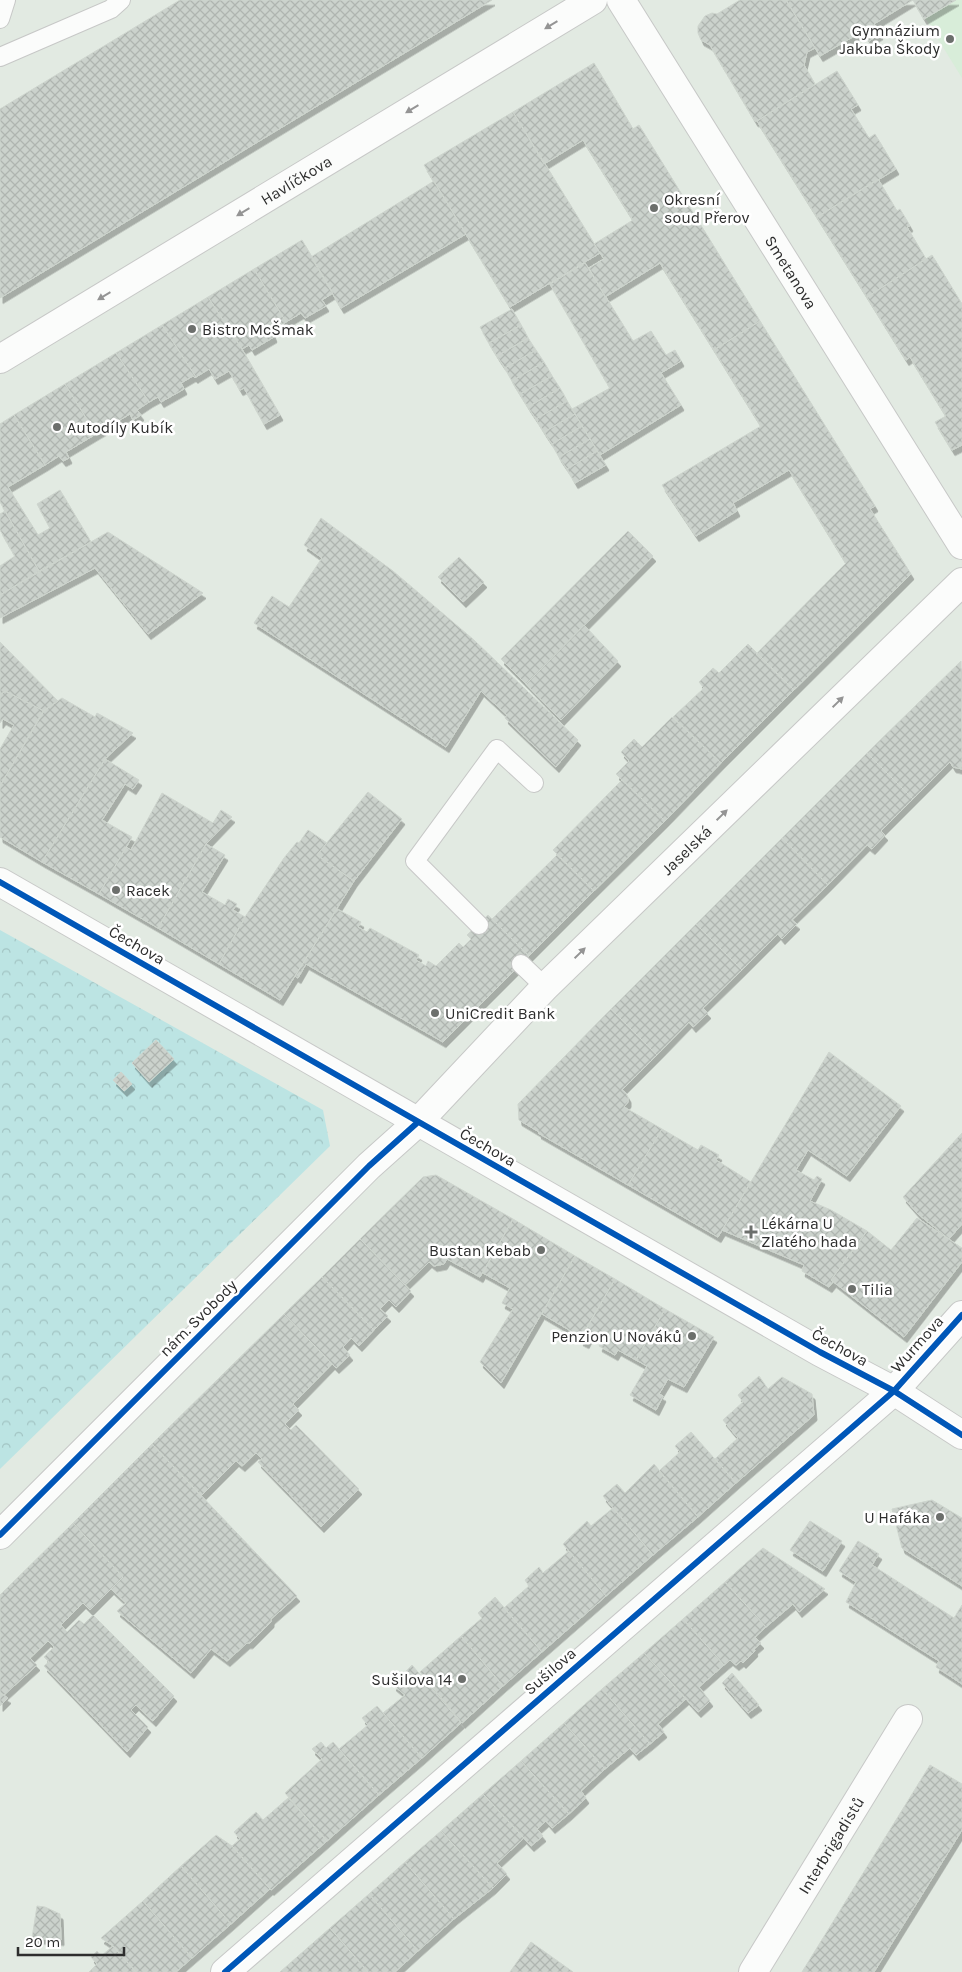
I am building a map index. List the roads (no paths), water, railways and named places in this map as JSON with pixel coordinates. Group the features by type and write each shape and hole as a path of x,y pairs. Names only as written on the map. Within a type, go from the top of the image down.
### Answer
{"street":[{"name":"Havlíčkova","path":"0,359 593,0"},
{"name":"Smetanova","path":"621,0 962,545"},
{"name":"Jaselská","path":"417,1123 545,987 962,582"},
{"name":"Čechova","path":"0,882 417,1123 820,1352 894,1391 962,1435"},
{"name":"nám. Svobody","path":"0,1535 369,1166 417,1123"},
{"name":"Wurmova","path":"894,1391 962,1315"},
{"name":"Sušilova","path":"225,1972 894,1391"},
{"name":"Interbrigadistů","path":"753,1972 908,1720"}],"lane":[{"path":"0,19 6,0"},
{"path":"0,57 110,3"},
{"path":"479,925 415,861 497,748 534,783"},
{"path":"521,964 545,987"}],"place":[{"name":"Gymnázium Jakuba Škody","path":"950,39"},
{"name":"Okresní soud Přerov","path":"654,208"},
{"name":"Bistro McŠmak","path":"192,329"},
{"name":"Autodíly Kubík","path":"57,427"},
{"name":"Racek","path":"116,890"},
{"name":"UniCredit Bank","path":"435,1013"},
{"name":"Lékárna U Zlatého hada","path":"751,1232"},
{"name":"Bustan Kebab","path":"541,1250"},
{"name":"Tilia","path":"852,1289"},
{"name":"Penzion U Nováků","path":"692,1336"},
{"name":"U Hafáka","path":"940,1517"},
{"name":"Sušilova 14","path":"462,1679"}]}
